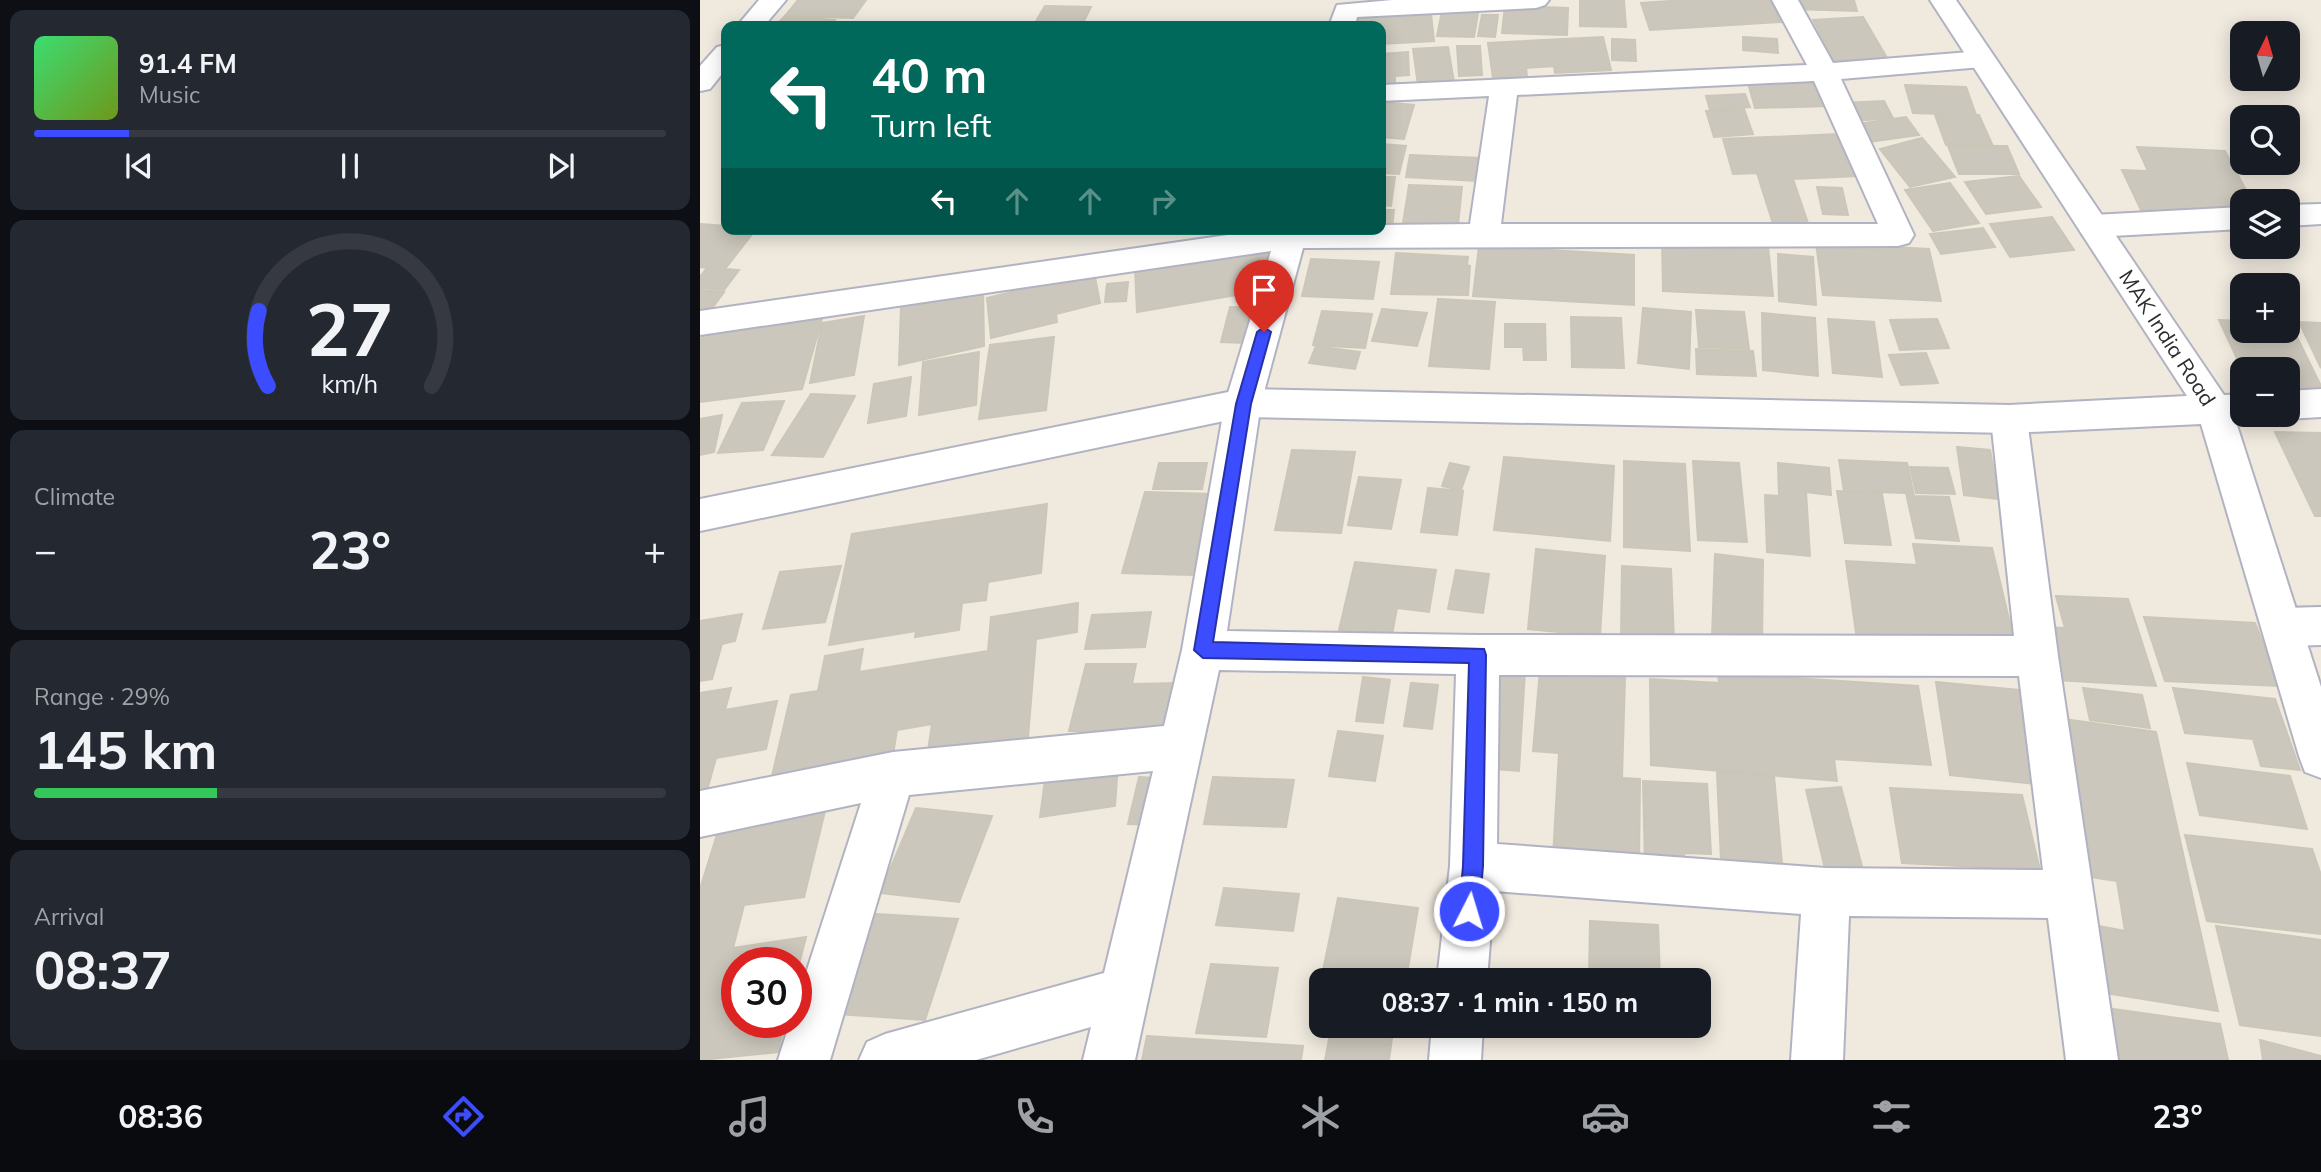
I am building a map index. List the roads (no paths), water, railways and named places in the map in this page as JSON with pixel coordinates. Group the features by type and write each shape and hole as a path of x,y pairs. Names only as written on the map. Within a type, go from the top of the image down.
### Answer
{"street":[{"path":"754,21 773,0"},
{"path":"1343,21 1346,10 1536,0"},
{"path":"1386,234 1898,235 1824,72 1784,0"},
{"name":"MAK India Road","path":"1943,0 2093,226 2228,408 2281,627 2321,756"},
{"path":"700,83 721,59"},
{"path":"1386,93 1824,72 1982,59"},
{"path":"1485,235 1504,86"},
{"path":"2300,215 2321,214"},
{"path":"2093,226 2230,219"},
{"path":"700,323 1279,235"},
{"path":"1109,1060 1203,650 1243,404 1291,235"},
{"path":"2300,404 2321,403"},
{"path":"700,515 1243,404 2010,419 2228,408"},
{"path":"2010,419 2037,656 2092,1060"},
{"path":"2281,627 2321,626"},
{"path":"1203,650 1478,655 2037,656"},
{"path":"1463,968 1473,866 1478,655"},
{"path":"700,814 893,774 1181,746"},
{"path":"804,1060 893,774"},
{"path":"1473,866 1826,892 2071,894"},
{"path":"1817,1060 1826,892"},
{"path":"885,1060 1123,993"},
{"path":"1455,1060 1457,1038"}]}
